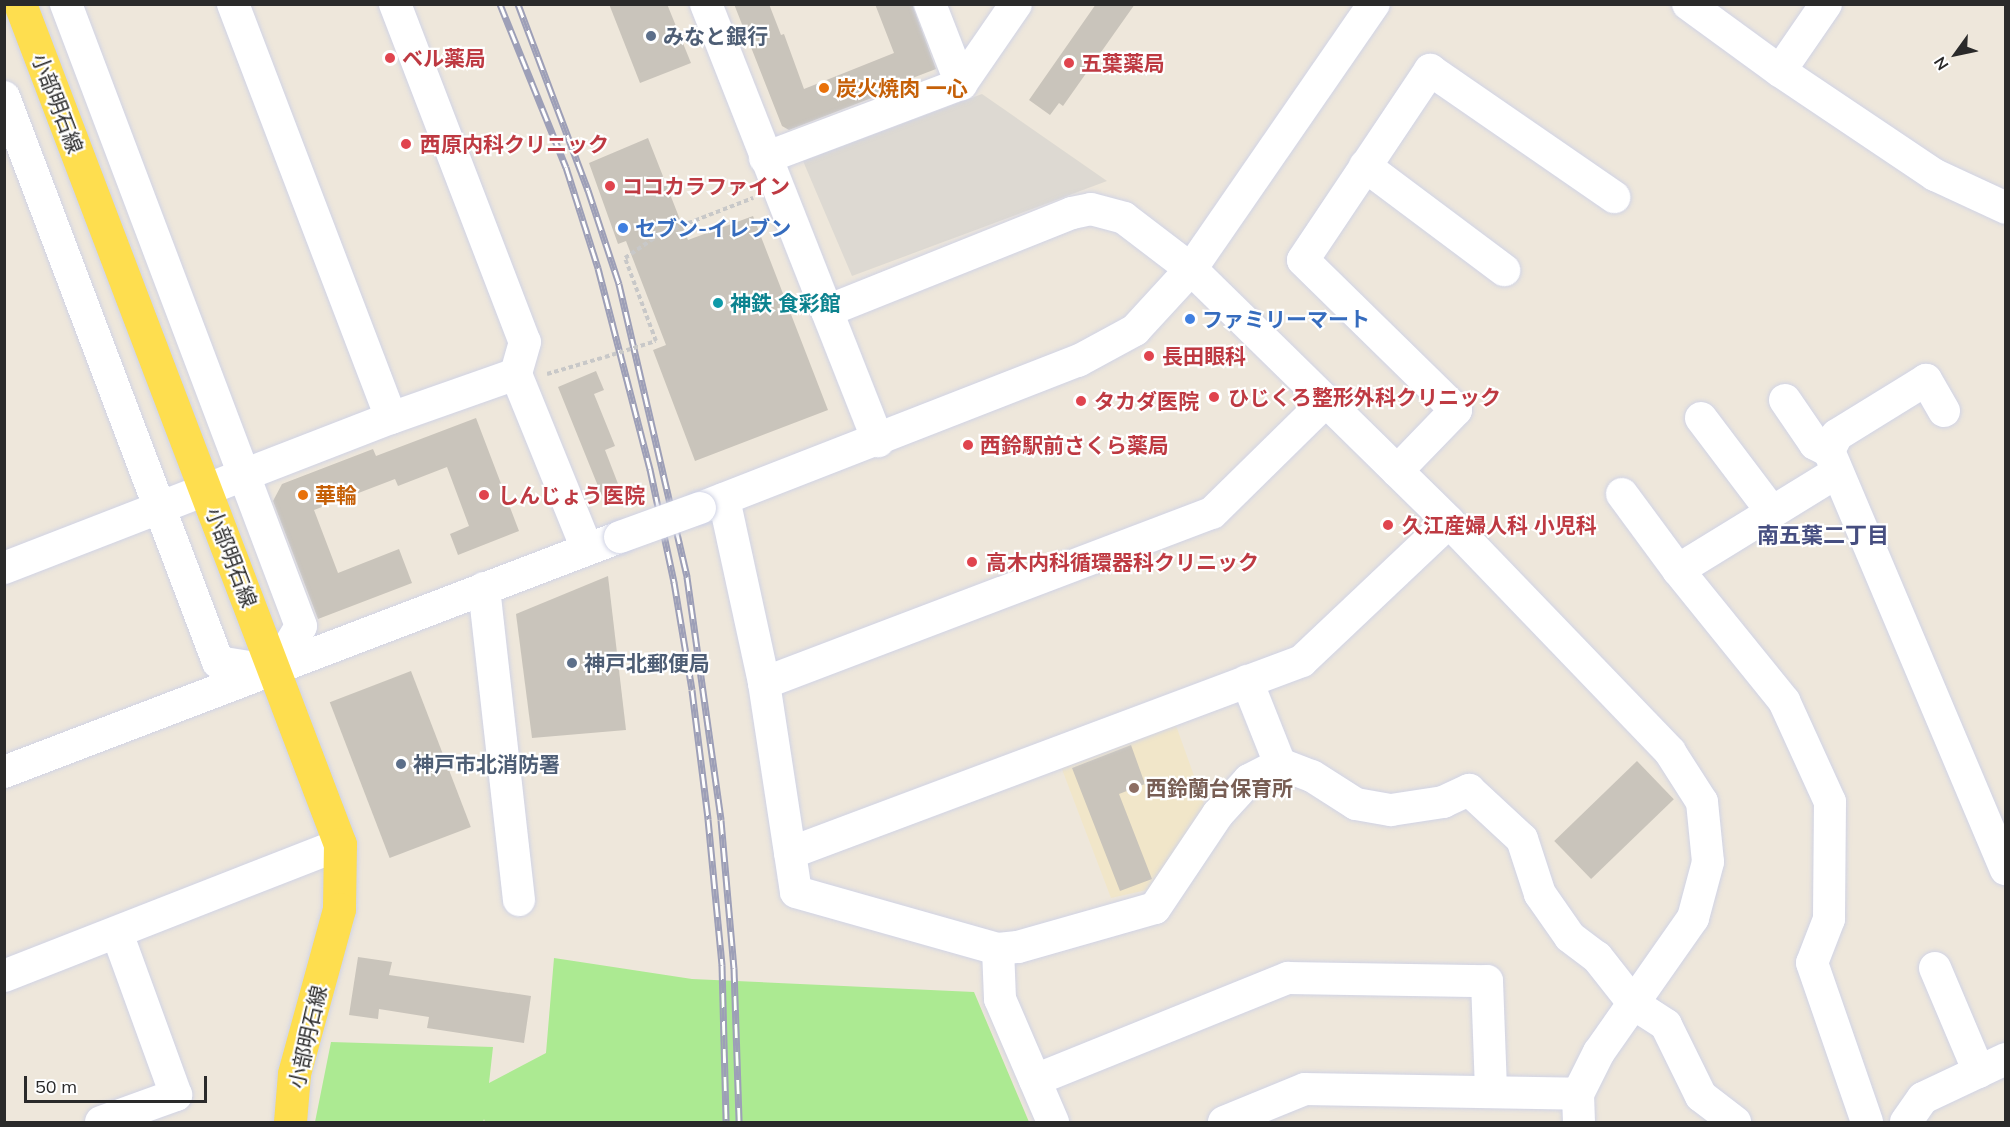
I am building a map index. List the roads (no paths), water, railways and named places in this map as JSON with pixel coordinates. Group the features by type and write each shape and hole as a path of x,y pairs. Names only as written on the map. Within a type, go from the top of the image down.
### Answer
{"main road":[{"name":"小部明石線","path":"20,4 340,844 339,909 294,1074 290,1122"}],"street":[{"path":"66,4 301,626 274,671"},
{"path":"233,4 391,418"},
{"path":"394,4 525,342 516,374 587,549"},
{"path":"706,4 878,441"},
{"path":"930,4 961,84"},
{"path":"765,158 961,84 1016,4"},
{"path":"4,772 274,671 484,588 878,441 1107,347 1134,330 1191,269 1374,4"},
{"path":"1688,4 1780,71 1935,175 2006,208"},
{"path":"1780,71 1826,4"},
{"path":"1397,471 1456,411 1303,260 1430,70 1614,196"},
{"path":"4,97 218,662 274,671"},
{"path":"1365,166 1504,270"},
{"path":"827,310 1051,220 1091,209 1124,218 1191,269 1449,522 1670,752 1702,802 1708,862 1693,918 1599,1052 1579,1108 1491,1092 1305,1089 1224,1122"},
{"path":"4,568 391,418 516,374"},
{"path":"1677,570 1772,512 1833,461 1837,435 1926,380 1944,411"},
{"path":"1785,400 1815,444 1833,461 2006,869"},
{"path":"764,683 1212,513 1326,401"},
{"path":"1701,418 1772,512"},
{"path":"1622,494 1677,570 1784,700 1830,802 1829,919 1812,963 1867,1122"},
{"path":"712,504 764,683 796,892 998,949 1018,947 1155,908 1218,814 1249,780 1280,764"},
{"path":"790,853 1302,661 1449,522"},
{"path":"484,588 519,900"},
{"path":"1247,681 1280,764 1312,776 1356,804 1391,810 1443,802 1469,790 1522,839 1540,894 1570,937 1597,957 1634,1004 1665,1025 1701,1095 1735,1122"},
{"path":"4,976 340,844"},
{"path":"101,1122 176,1095 117,933"},
{"path":"998,949 1000,999 1053,1122"},
{"path":"1906,1122 1923,1098 1992,1066 1935,968"},
{"path":"1035,1080 1288,978 1487,981 1491,1092"}],"railway":[{"path":"500,4 566,167 598,268 650,469 674,582 692,690 708,819 722,965 726,1122"},
{"path":"518,4 588,190 619,284 687,577 721,820 734,968 739,1122"}],"place":[{"name":"みなと銀行","path":"651,36"},
{"name":"ベル薬局","path":"390,58"},
{"name":"五葉薬局","path":"1069,63"},
{"name":"炭火焼肉 一心","path":"824,88"},
{"name":"西原内科クリニック","path":"406,144"},
{"name":"ココカラファイン","path":"610,186"},
{"name":"セブン-イレブン","path":"623,228"},
{"name":"神鉄 食彩館","path":"718,303"},
{"name":"ファミリーマート","path":"1190,319"},
{"name":"長田眼科","path":"1149,356"},
{"name":"ひじくろ整形外科クリニック","path":"1214,397"},
{"name":"タカダ医院","path":"1081,401"},
{"name":"西鈴駅前さくら薬局","path":"968,445"},
{"name":"華輪","path":"303,495"},
{"name":"しんじょう医院","path":"484,495"},
{"name":"久江産婦人科 小児科","path":"1388,525"},
{"name":"高木内科循環器科クリニック","path":"972,562"},
{"name":"神戸北郵便局","path":"572,663"},
{"name":"神戸市北消防署","path":"401,764"},
{"name":"西鈴蘭台保育所","path":"1134,788"}],"district":[{"name":"南五葉二丁目","path":"1823,536"}]}
